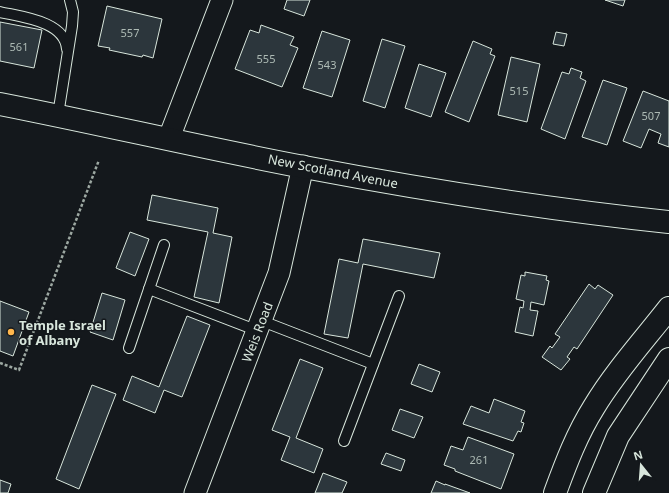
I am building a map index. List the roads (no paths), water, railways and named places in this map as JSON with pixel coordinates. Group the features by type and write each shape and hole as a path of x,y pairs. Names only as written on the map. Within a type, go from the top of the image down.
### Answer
{"street":[{"path":"169,138 222,0"},
{"name":"New Scotland Avenue","path":"0,104 303,166 570,212 669,222"},
{"name":"Weis Road","path":"195,493 260,326 286,245 303,166"},
{"path":"554,493 569,454 607,386 669,308"},
{"path":"594,493 618,436 669,359"}],"lane":[{"path":"58,115 72,17 70,0"},
{"path":"0,12 41,23 57,30 65,41 67,59"},
{"path":"129,348 164,245"},
{"path":"150,289 373,364"},
{"path":"344,441 399,296"}],"place":[{"name":"Temple Israel of Albany","path":"11,332"}]}
